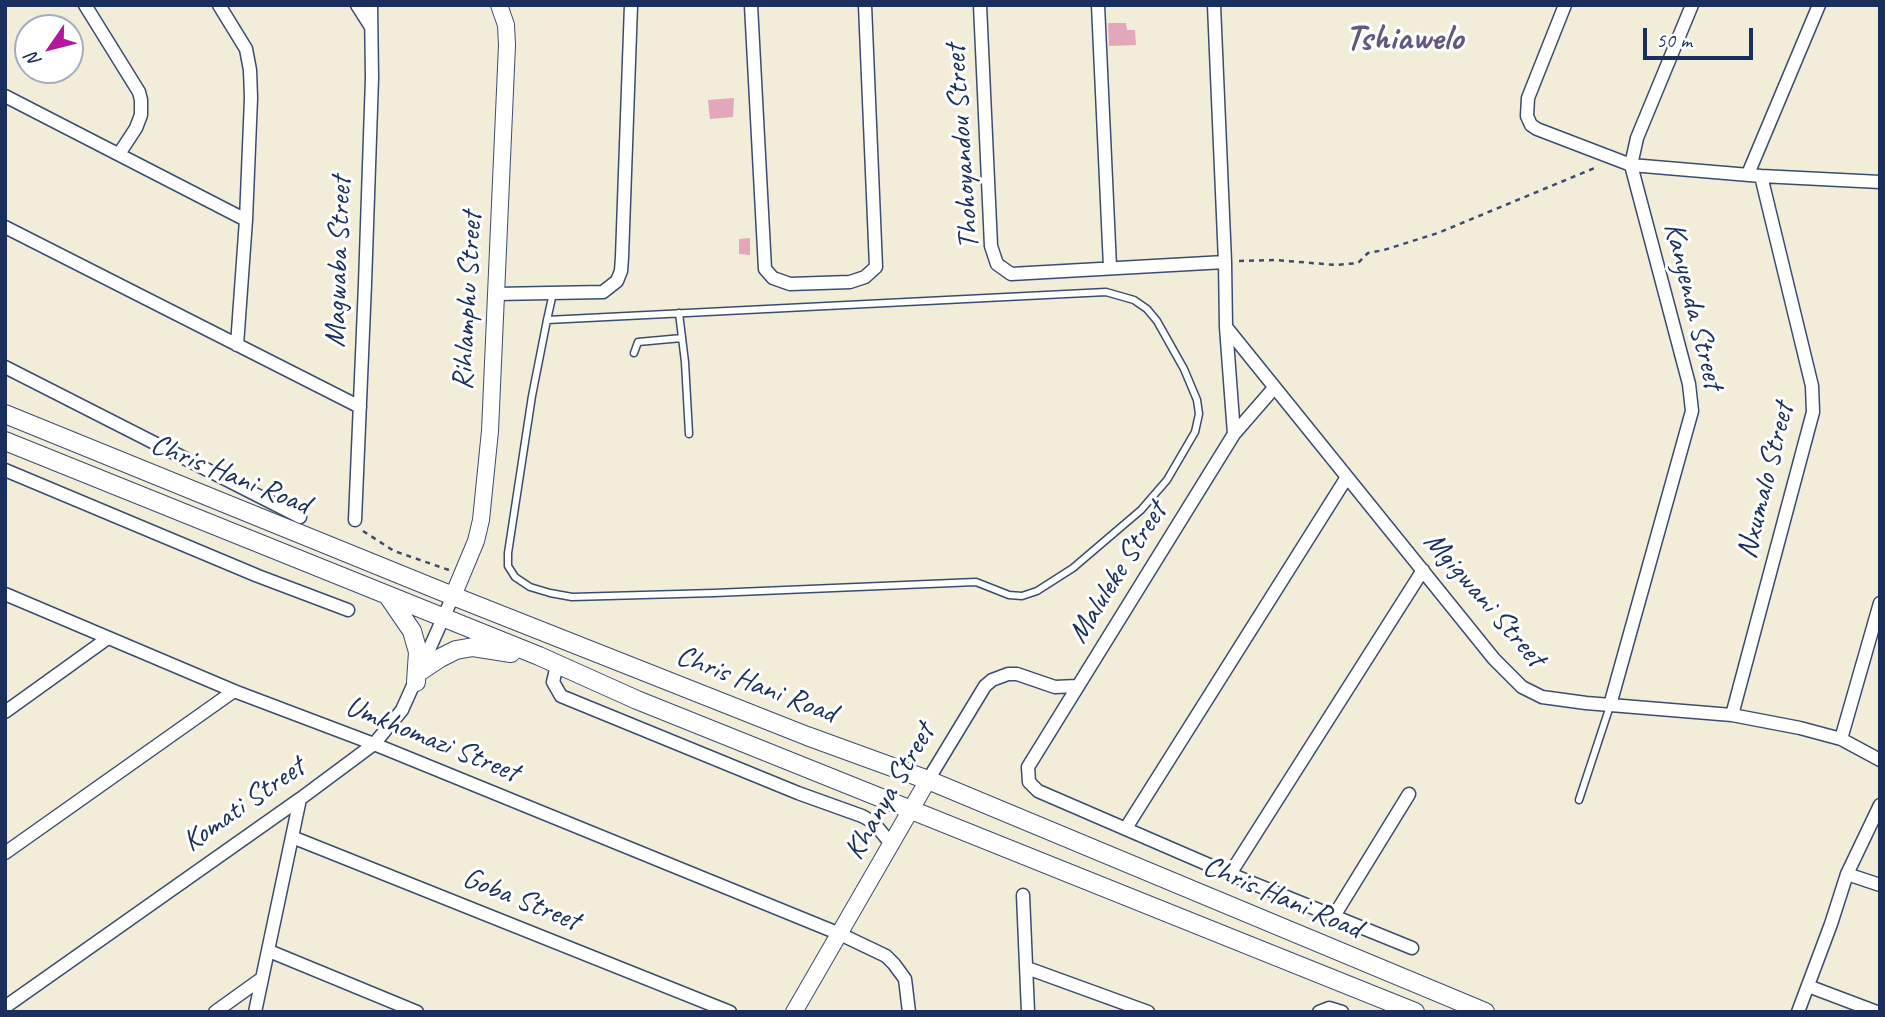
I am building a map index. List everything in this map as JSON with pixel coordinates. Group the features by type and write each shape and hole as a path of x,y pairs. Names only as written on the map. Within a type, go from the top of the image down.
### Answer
{"main road":[{"name":"Chris Hani Road","path":"5,414 453,596 795,731 928,780 1485,1012"},
{"name":"Chris Hani Road","path":"5,441 539,656 650,705 1415,1012"},
{"path":"387,595 412,631 418,652 419,676"},
{"path":"419,676 456,650 473,647 539,656"}],"street":[{"path":"85,5 139,92 141,100 142,107 136,128 119,154"},
{"path":"219,5 246,49 250,70 246,220 237,345"},
{"path":"357,5 371,27"},
{"name":"Magwaba Street","path":"355,520 372,5"},
{"name":"Rihlamphu Street","path":"453,596 476,541 481,520 490,431 507,45 506,25 499,5"},
{"path":"496,294 603,292 617,281 621,271 631,5"},
{"path":"751,5 765,269 774,278 790,284 850,282 865,277 876,268 865,5"},
{"name":"Thohoyandou Street","path":"981,5 991,246 994,258 1002,268 1011,274 1226,262"},
{"path":"1098,5 1110,267"},
{"path":"1214,5 1226,262 1226,327 1234,434"},
{"path":"1565,5 1531,87 1526,109 1531,125 1537,129 1631,165 1879,183 1880,171"},
{"name":"Kanyenda Street","path":"1610,705 1692,411 1689,384 1631,165 1637,138 1692,5"},
{"path":"1754,175 1819,5"},
{"path":"5,96 246,220"},
{"name":"Nxumalo Street","path":"1732,715 1813,412 1812,386 1754,175"},
{"path":"5,227 360,407"},
{"name":"Mgigwani Street","path":"1226,327 1494,659 1522,687 1542,697 1732,715 1800,728 1841,739 1880,760"},
{"name":"Chris Hani Road","path":"5,367 300,517"},
{"name":"Maluleke Street","path":"1126,828 1038,791 1029,782 1028,767 1234,434 1274,388"},
{"path":"5,470 258,576 348,610"},
{"path":"1347,477 1126,828 1230,874 1412,948"},
{"path":"1230,874 1423,570"},
{"name":"Umkhomazi Street","path":"5,594 234,691 374,744 840,934 886,956 894,964 905,979 909,1012"},
{"name":"Komati Street","path":"7,1001 300,799 374,744 402,710 453,596"},
{"path":"1841,739 1880,603"},
{"path":"5,712 108,638"},
{"path":"557,665 553,682 561,696 798,793 862,816 882,830 892,845"},
{"name":"Khanya Street","path":"794,1012 985,686 992,680 1017,674 1055,687 1077,687"},
{"path":"5,853 234,691"},
{"path":"1334,916 1409,794"},
{"path":"255,1012 300,799"},
{"path":"1798,1012 1847,874 1880,805"},
{"name":"Goba Street","path":"292,837 730,1012"},
{"path":"1847,874 1880,885"},
{"path":"1023,895 1028,1012"},
{"path":"269,951 417,1012"},
{"path":"1027,968 1148,1012"},
{"path":"215,1012 261,979"},
{"path":"1808,986 1877,1012"},
{"path":"1319,1012 1329,1008 1342,1012"}],"lane":[{"path":"547,320 1107,292 1134,300 1147,309 1169,339 1197,401 1199,414 1195,432 1167,480 1141,510 1073,568 1037,591 1022,596 1009,595 975,582 701,594 572,597 550,593 530,587 515,577 508,566 508,553 531,396 552,293"},
{"path":"679,313 689,434"},
{"path":"634,353 635,346 641,341 682,338"},
{"path":"1579,800 1610,705"}],"path":[{"path":"1226,262 1275,260 1358,264 1368,253 1438,233 1615,159"},
{"path":"355,520 362,530 394,551 462,575"}],"building":[{"path":"1108,23 1126,23 1127,30 1135,30 1136,45 1109,46"},
{"path":"734,98 733,117 710,119 708,100"},
{"path":"750,238 750,255 739,254 739,239"}],"district":[{"name":"Tshiawelo","path":"1404,39"}]}
